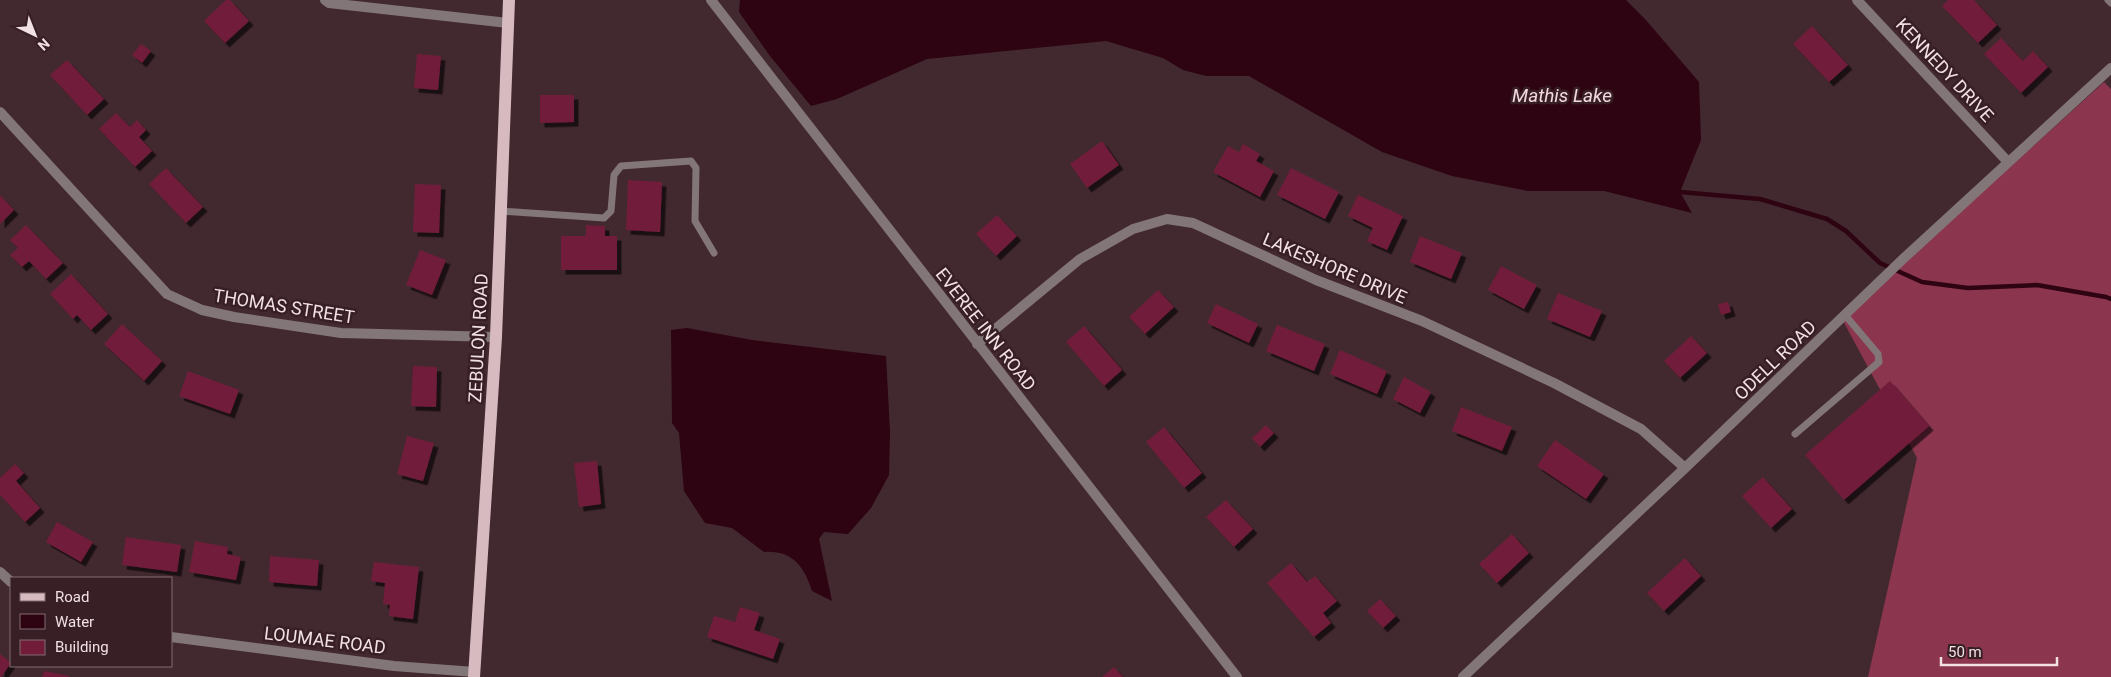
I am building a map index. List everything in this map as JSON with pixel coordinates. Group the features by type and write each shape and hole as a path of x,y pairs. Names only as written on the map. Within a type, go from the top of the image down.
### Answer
{"main road":[{"name":"ZEBULON ROAD","path":"475,675 496,337 509,0"}],"street":[{"path":"325,0 329,3 508,24"},
{"name":"EVEREE INN ROAD","path":"711,0 1237,677"},
{"name":"KENNEDY DRIVE","path":"1857,0 2008,162"},
{"name":"ODELL ROAD","path":"1463,677 1845,315 2111,68"},
{"name":"THOMAS STREET","path":"0,112 167,294 202,310 341,334 496,337"},
{"name":"LAKESHORE DRIVE","path":"977,344 1080,259 1133,229 1167,219 1193,222 1316,280 1422,321 1554,382 1641,429 1685,468"},
{"path":"0,572 10,581"},
{"name":"LOUMAE ROAD","path":"172,637 475,675"}],"lane":[{"path":"2108,0 2111,3"},
{"path":"500,211 604,218 610,211 614,175 621,166 691,161 696,168 695,221 714,253"},
{"path":"1795,434 1879,362 1878,354 1845,315"}],"shaded area":[{"path":"2104,82 2111,89 2111,677 1868,677 1917,458 1842,319"}],"water":[{"name":"Mathis Lake","path":"740,0 1626,0 1645,19 1699,82 1701,140 1680,192 1692,213 1604,191 1528,191 1452,176 1382,152 1249,76 1206,76 1183,70 1163,58 1106,41 927,59 837,99 811,106 770,56 739,12"},
{"path":"687,328 752,340 886,356 890,432 889,475 871,508 848,534 824,532 819,539 832,601 812,591 805,574 796,561 782,554 764,552 732,528 705,523 684,491 679,433 672,423 671,330"}],"building":[{"path":"226,0 230,0 249,21 225,43 204,21"},
{"path":"1948,0 1974,0 1997,25 1978,43 1942,6"},
{"path":"1812,26 1848,65 1829,82 1793,44"},
{"path":"2001,38 2023,61 2033,51 2048,67 2021,93 1984,54"},
{"path":"141,44 151,51 142,63 132,55"},
{"path":"417,54 441,56 438,90 414,88"},
{"path":"67,60 104,99 87,115 50,75"},
{"path":"540,95 574,95 574,122 540,123"},
{"path":"116,113 130,127 137,120 146,130 139,137 152,151 135,167 99,129"},
{"path":"1102,141 1119,165 1087,188 1070,164"},
{"path":"1243,144 1260,154 1256,161 1274,171 1260,197 1213,172 1228,146 1239,152"},
{"path":"166,168 203,207 186,223 149,184"},
{"path":"1291,168 1339,192 1325,219 1277,195"},
{"path":"628,180 662,182 660,232 626,230"},
{"path":"415,184 441,185 439,233 413,232"},
{"path":"0,195 14,210 0,224"},
{"path":"1358,195 1403,216 1387,250 1367,241 1373,228 1348,216"},
{"path":"997,215 1017,236 996,256 976,234"},
{"path":"26,225 63,263 46,279 29,261 22,267 10,255 18,248 10,240"},
{"path":"586,225 605,226 605,236 617,236 617,270 561,270 561,236 586,236"},
{"path":"1420,236 1462,253 1451,279 1410,262"},
{"path":"420,250 446,260 432,295 406,285"},
{"path":"1501,266 1537,285 1524,309 1488,290"},
{"path":"71,274 108,314 91,330 77,315 73,319 50,294"},
{"path":"1158,290 1174,307 1145,334 1129,317"},
{"path":"1558,293 1602,311 1590,337 1547,319"},
{"path":"1728,302 1731,312 1721,315 1718,304"},
{"path":"1216,304 1258,324 1249,343 1207,323"},
{"path":"122,324 162,361 144,381 104,344"},
{"path":"1277,325 1325,344 1314,371 1266,351"},
{"path":"1084,326 1122,370 1104,386 1066,342"},
{"path":"1691,336 1707,353 1680,378 1664,361"},
{"path":"1340,350 1387,371 1377,394 1330,374"},
{"path":"413,366 437,367 436,407 411,406"},
{"path":"188,371 239,390 230,414 179,396"},
{"path":"1404,377 1431,392 1420,413 1393,399"},
{"path":"1890,381 1929,426 1844,500 1805,455"},
{"path":"1461,407 1512,427 1502,451 1452,431"},
{"path":"1266,425 1274,433 1260,447 1252,438"},
{"path":"1164,427 1202,473 1184,488 1146,442"},
{"path":"407,436 434,443 423,481 397,474"},
{"path":"1555,440 1604,474 1586,499 1537,466"},
{"path":"597,461 601,504 579,507 574,463"},
{"path":"15,464 24,473 16,481 40,508 25,522 0,495 0,478"},
{"path":"1763,477 1792,509 1771,528 1742,496"},
{"path":"1226,500 1253,529 1234,547 1206,517"},
{"path":"57,522 93,542 81,562 46,542"},
{"path":"1512,534 1529,553 1497,583 1479,564"},
{"path":"126,537 181,545 177,572 122,565"},
{"path":"195,541 228,547 227,554 241,557 236,580 189,572"},
{"path":"270,556 319,560 317,586 269,582"},
{"path":"1685,558 1701,576 1664,611 1647,593"},
{"path":"374,562 419,567 413,619 389,616 390,605 383,604 385,583 371,581"},
{"path":"1291,563 1307,582 1315,576 1337,601 1323,613 1331,623 1314,637 1267,583"},
{"path":"1380,599 1396,616 1383,628 1367,611"},
{"path":"740,607 760,613 754,630 780,639 773,659 707,637 714,616 735,622"},
{"path":"0,654 10,662 10,664 0,677"},
{"path":"1114,667 1123,677 1102,677"},
{"path":"44,671 69,676 69,677 42,677"}],"waterway":[{"path":"1680,192 1760,199 1827,219 1846,231 1880,263 1922,282 1968,288 2037,285 2111,299"}]}
